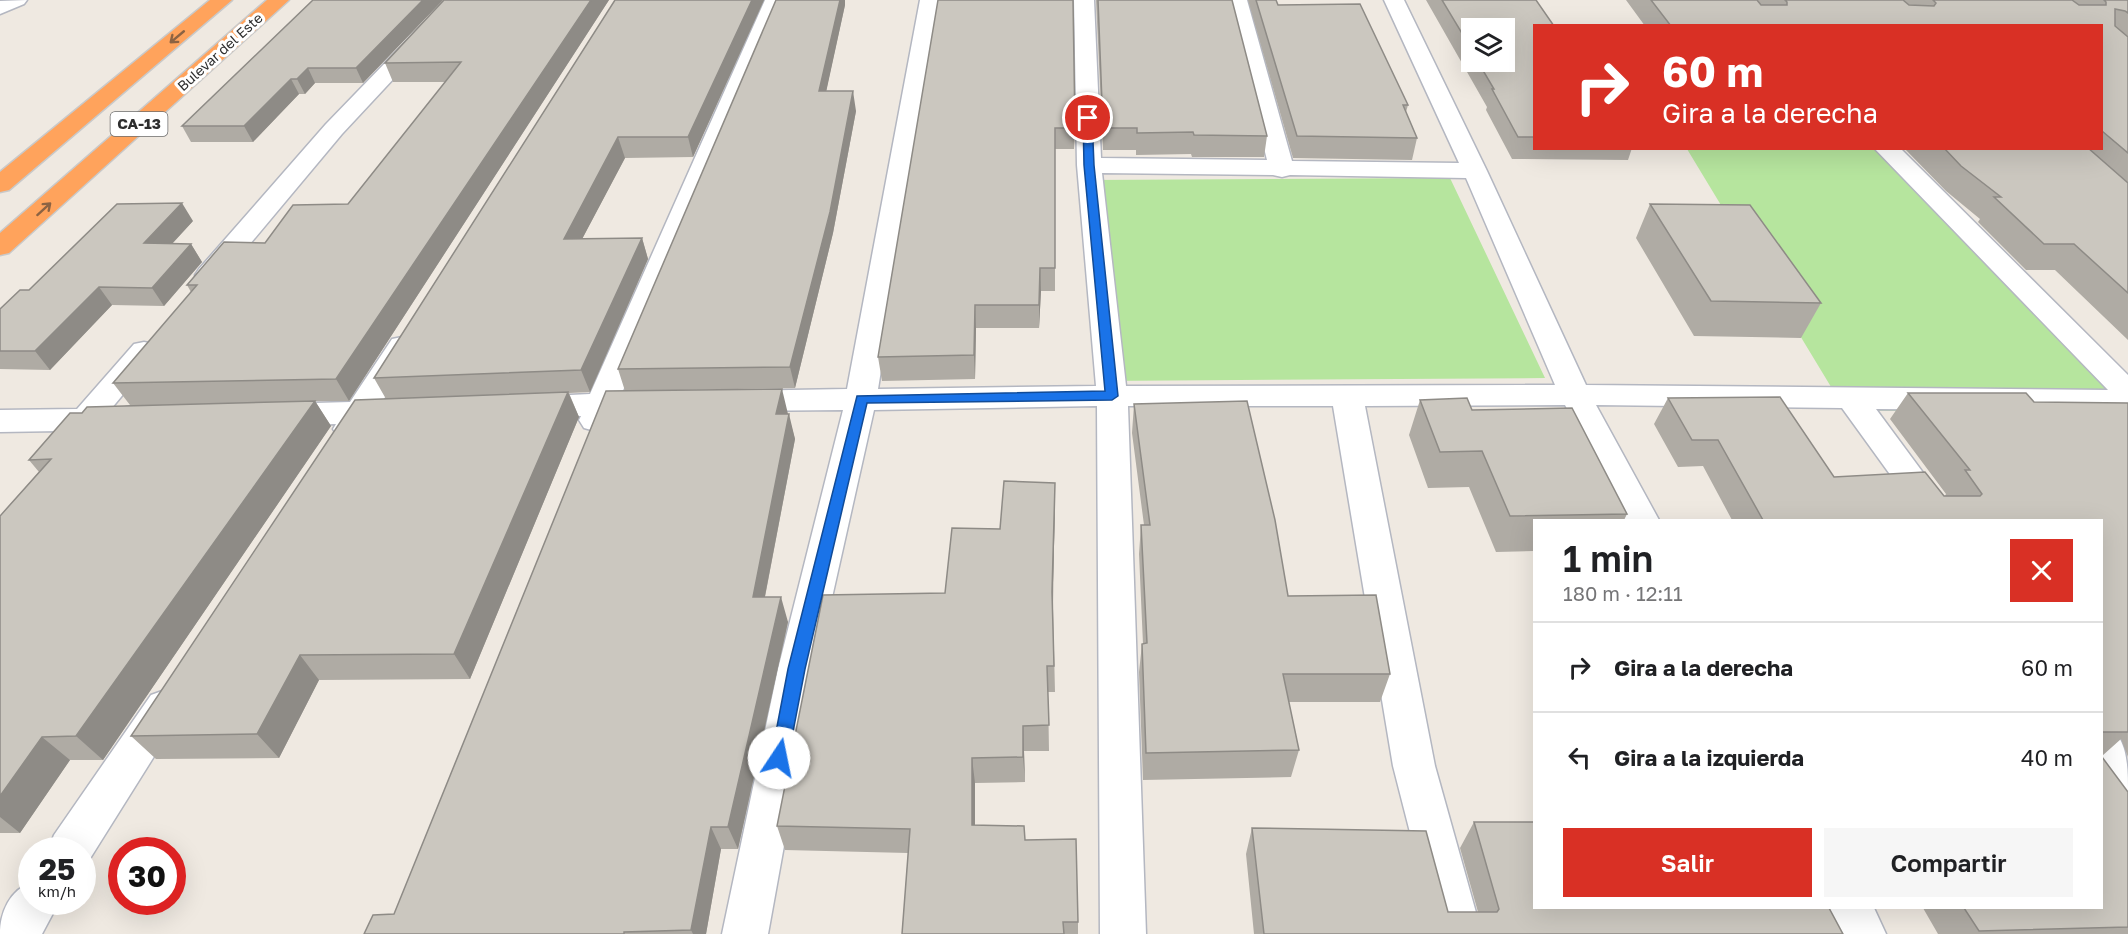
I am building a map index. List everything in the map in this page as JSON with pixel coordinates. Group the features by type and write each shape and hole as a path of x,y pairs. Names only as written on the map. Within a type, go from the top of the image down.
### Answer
{"highway":[{"name":"CA-13","path":"0,185 222,0"},
{"name":"Bulevar del Este","path":"0,248 279,0"}],"street":[{"path":"0,8 17,0"},
{"path":"194,292 334,129 457,0"},
{"path":"584,448 775,0"},
{"path":"745,934 796,669 861,399 930,0"},
{"path":"1084,0 1089,165 1112,396 1123,934"},
{"path":"1237,0 1282,170"},
{"path":"1394,0 1476,171 1575,395 1641,519"},
{"path":"1888,150 2128,393"},
{"path":"1089,165 1282,170 1476,171"},
{"path":"333,453 416,324"},
{"path":"62,447 163,329"},
{"path":"708,402 1347,395 2128,401"},
{"path":"1347,395 1414,766 1459,934"},
{"path":"1852,399 1940,519"},
{"path":"498,408 672,403"},
{"path":"252,416 417,411"},
{"path":"0,421 133,418"},
{"path":"79,837 182,682"},
{"path":"2103,741 2128,776"},
{"path":"1850,909 1863,934"},
{"path":"15,934 27,915"}],"green space":[{"path":"1688,150 1888,150 2128,390 2128,415 1845,410"},
{"path":"1450,178 1545,378 1102,381 1090,180"}],"building":[{"path":"313,0 423,0 356,68 308,68 297,79 291,79 244,126 182,126"},
{"path":"444,0 591,0 336,379 113,383 197,285 187,285 224,242 265,243 293,205 348,204 461,62 385,63"},
{"path":"615,0 752,0 688,137 618,137 564,239 642,238 581,370 374,378"},
{"path":"776,0 840,0 819,91 853,91 830,212 790,367 618,369"},
{"path":"938,0 1073,0 1075,128 1055,128 1055,268 1040,268 1039,305 975,305 974,355 878,357"},
{"path":"1098,0 1232,0 1267,136 1194,135 1193,132 1137,133 1137,128 1103,128"},
{"path":"1256,0 1276,0 1278,5 1360,4 1408,105 1403,105 1417,138 1297,136"},
{"path":"1442,0 1536,0 1553,24 1533,24 1533,137 1518,137 1492,89 1494,89 1484,72 1515,72 1515,18 1461,18 1461,32"},
{"path":"1651,0 1757,0 1761,5 1787,5 1785,0 1903,0 1909,5 1934,6 1936,3 1933,0 2072,0 2079,5 2106,5 2104,0 2128,0 2128,13 2115,9 2115,26 2128,37 2128,153 2103,132 2103,24 1669,24"},
{"path":"1946,150 2090,150 2128,183 2128,293 2074,244 2044,244 1994,197 2001,197 1961,166"},
{"path":"182,203 144,243 191,244 152,288 99,287 35,351 0,351 0,309 20,290 29,290 117,204"},
{"path":"1650,204 1750,205 1821,303 1711,301"},
{"path":"782,389 776,414 789,414 753,597 781,597 728,827 711,827 691,930 624,932 624,934 364,934 373,915 394,914 606,391"},
{"path":"568,392 454,654 300,655 257,734 131,736 355,400"},
{"path":"1908,393 2026,393 2034,402 2128,403 2128,732 2103,732 2103,519 1762,519 1718,440 1692,440 1668,398 1780,397 1834,477 1925,472 1944,496 1980,496 1982,494 1965,470 1970,470"},
{"path":"1467,398 1472,410 1572,408 1627,514 1510,516 1482,451 1440,452 1420,400"},
{"path":"315,401 76,736 42,737 0,796 0,516 51,459 29,460 70,413 82,413 87,407"},
{"path":"1247,401 1275,520 1288,596 1376,595 1390,674 1283,674 1299,750 1146,753 1142,644 1147,643 1141,525 1150,525 1134,404"},
{"path":"1004,481 1055,483 1052,592 1054,666 1047,666 1049,725 1023,726 1023,757 972,758 972,825 1024,826 1025,840 1076,839 1078,922 1063,922 1064,934 902,934 910,829 777,826 823,595 945,593 952,528 1000,529"},
{"path":"2103,758 2128,792 2128,927 1979,931 1965,909 2103,909"},
{"path":"1474,822 1533,822 1533,909 1830,909 1843,934 1264,934 1252,828 1426,831 1448,912 1497,912 1499,909"}],"route":[{"path":"779,758 796,669 861,399 1112,396 1089,165 1088,118"}]}
